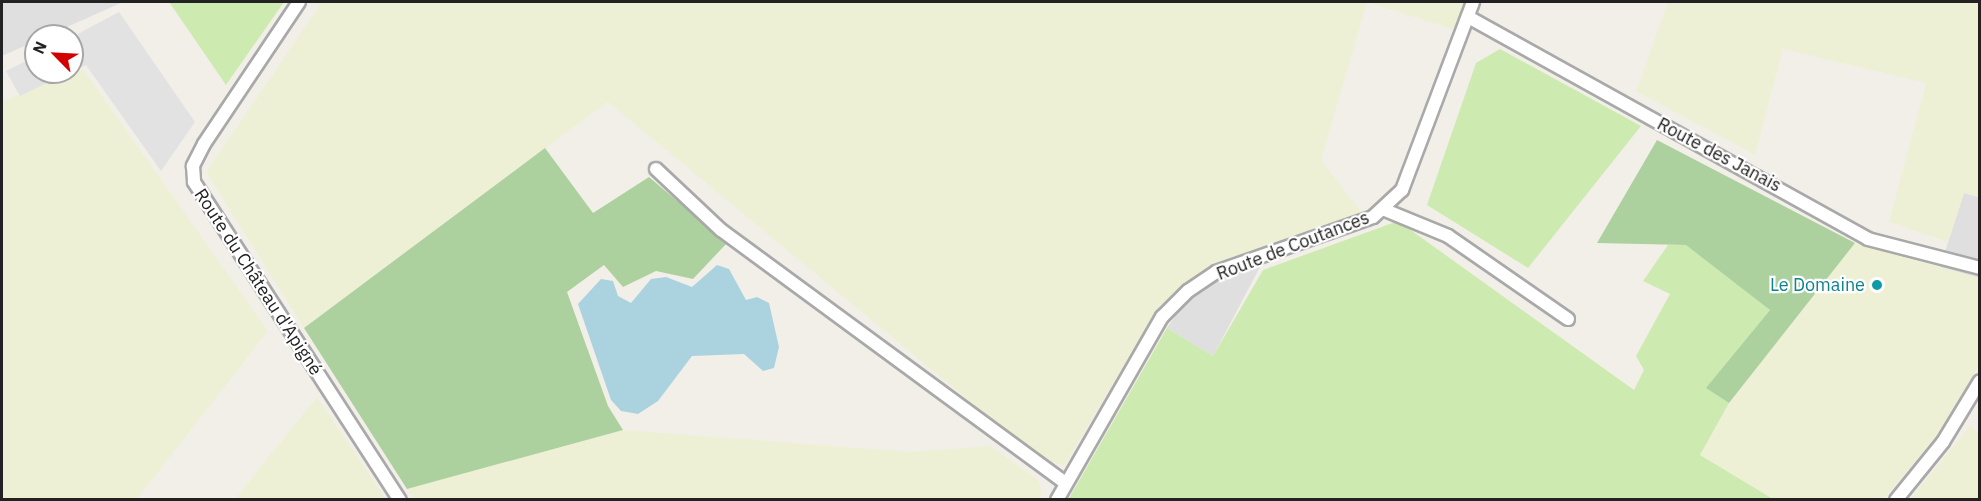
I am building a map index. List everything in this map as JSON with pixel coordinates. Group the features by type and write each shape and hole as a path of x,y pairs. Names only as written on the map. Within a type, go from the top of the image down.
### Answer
{"street":[{"name":"Route du Château d'Apigné","path":"299,2 204,144 193,166 194,182 400,500"},
{"name":"Route de Coutances","path":"1057,500 1162,317 1188,291 1216,272 1385,210 1409,175 1473,2"},
{"name":"Route des Janais","path":"1468,17 1868,239 1980,268"},
{"path":"656,169 721,230 1066,483"},
{"path":"1385,210 1458,242 1568,319"},
{"path":"1896,500 1942,442 1980,381"}],"shaded area":[{"path":"2,2 123,2 74,24 24,24 24,46 2,56"},
{"path":"119,12 195,122 161,171 86,65 84,66 84,31"},
{"path":"24,62 24,84 45,84 20,96 6,71"},
{"path":"1964,193 1979,197 1979,278 1940,267"},
{"path":"1261,265 1213,356 1167,328 1188,298 1215,279"}],"green space":[{"path":"169,2 284,2 226,85"},
{"path":"322,2 1367,2 1321,160 1363,214 1211,266 1181,286 1151,319 1064,466 1037,457 608,102 304,328 206,172"},
{"path":"1368,2 1465,2 1455,30"},
{"path":"1668,2 1979,2 1979,197 1964,193 1948,242 1889,222 1926,83 1783,49 1755,155 1636,91"},
{"path":"1500,49 1641,126 1528,268 1427,205 1476,63"},
{"path":"84,70 268,331 137,499 2,500 2,102 46,84 84,84"},
{"path":"1657,140 1855,243 1729,403 1706,388 1770,310 1686,245 1597,243"},
{"path":"545,148 593,213 649,177 727,243 693,279 656,271 623,287 604,265 567,292 608,406 623,430 407,489 304,328"},
{"path":"1398,221 1634,390 1644,370 1636,356 1670,294 1643,281 1668,245 1686,245 1723,272 1770,310 1707,388 1729,403 1700,455 1773,499 1068,500 1167,328 1213,356 1263,270"},
{"name":"Le Domaine","path":"1855,243 1979,278 1979,364 1948,422 1884,499 1773,499 1700,455 1729,403"},
{"path":"317,397 386,499 235,499"},
{"path":"1970,426 1979,434 1979,499 1910,499"},
{"path":"623,430 910,452 991,446 1039,481 1042,494 1039,500 414,500 407,489"}],"water":[{"path":"717,265 729,269 746,300 757,297 769,303 779,347 774,368 763,371 744,354 692,356 658,401 638,414 621,411 611,400 578,304 601,279 613,281 618,296 631,303 651,279 666,277 692,287"}],"place":[{"name":"Le Domaine","path":"1877,285"}]}
